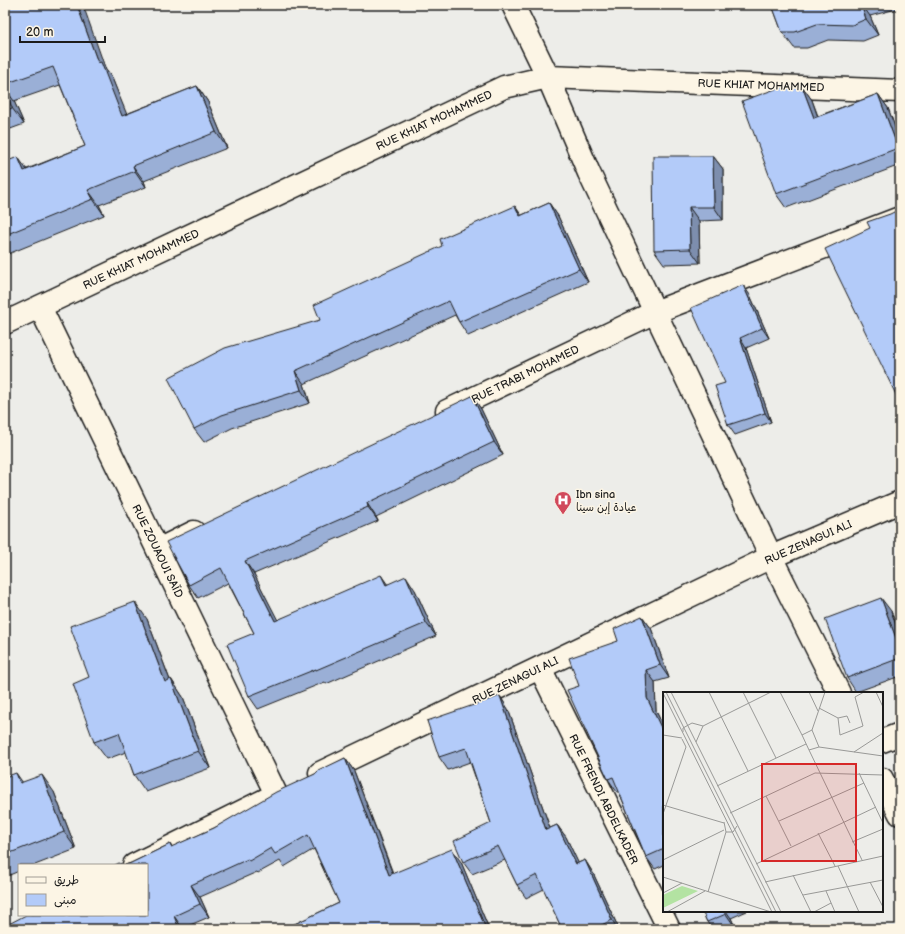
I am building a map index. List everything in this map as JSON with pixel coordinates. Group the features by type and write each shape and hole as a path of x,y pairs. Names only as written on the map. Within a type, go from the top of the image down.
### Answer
{"street":[{"path":"513,5 548,77 589,172 771,557 838,692"},
{"name":"RUE KHIAT MOHAMMED","path":"5,323 504,88 548,77 900,91"},
{"name":"RUE TRABI MOHAMED","path":"432,419 655,312 900,218"},
{"name":"RUE ZOUAOUI SAÏD","path":"40,307 158,550 290,788"},
{"name":"RUE ZENAGUI ALI","path":"136,864 290,788 771,557 900,502"},
{"path":"158,550 215,522"},
{"name":"RUE FRENDI ABDELKADER","path":"540,668 669,929"},
{"path":"883,741 900,734"},
{"path":"883,781 900,814"}],"building":[{"path":"5,5 77,5 98,63 101,62 122,116 197,86 216,132 133,166 135,171 88,190 93,199 5,235 5,162 18,157 24,171 85,146 53,67 5,84"},
{"path":"772,5 861,5 866,19 852,25 817,24 795,32 782,32"},
{"path":"784,86 802,86 814,118 878,94 898,148 776,194 742,101"},
{"path":"5,90 12,108 5,111"},
{"path":"653,156 713,156 714,207 689,207 690,249 654,250"},
{"path":"549,203 579,269 459,322 449,301 295,371 301,390 222,415 194,429 168,378 225,348 320,320 314,305 442,246 440,239 515,206 520,216"},
{"path":"900,209 900,403 825,249 870,228 867,222"},
{"path":"743,285 762,328 740,338 765,413 728,425 715,386 725,383 691,308"},
{"path":"472,396 494,442 367,503 368,507 245,561 275,621 381,575 386,585 406,576 426,623 316,670 249,696 227,644 254,633 221,568 189,585 166,542"},
{"path":"881,598 900,649 900,658 847,678 825,619"},
{"path":"135,602 165,682 171,679 198,751 134,775 119,733 94,742 73,684 89,677 70,626"},
{"path":"642,616 660,665 646,670 647,698 663,732 663,849 646,857 613,777 608,779 567,690 579,686 569,658 618,641 614,629"},
{"path":"500,696 546,830 557,825 576,864 585,860 612,920 593,929 562,929 537,875 517,885 498,846 463,862 454,841 491,823 466,748 439,757 427,721"},
{"path":"345,758 389,875 452,849 486,929 284,929 339,903 308,835 275,854 271,848 249,861 248,859 191,885 200,904 174,916 179,929 5,929 5,926 24,916 148,916 148,864 128,864 170,844 171,847 214,828 276,792"},
{"path":"16,773 20,783 42,775 64,832 5,855 5,777"},
{"path":"702,912 725,912 726,914 707,922"}],"place":[{"name":"Ibn sina عيادة إبن سينا","path":"563,515"}]}
